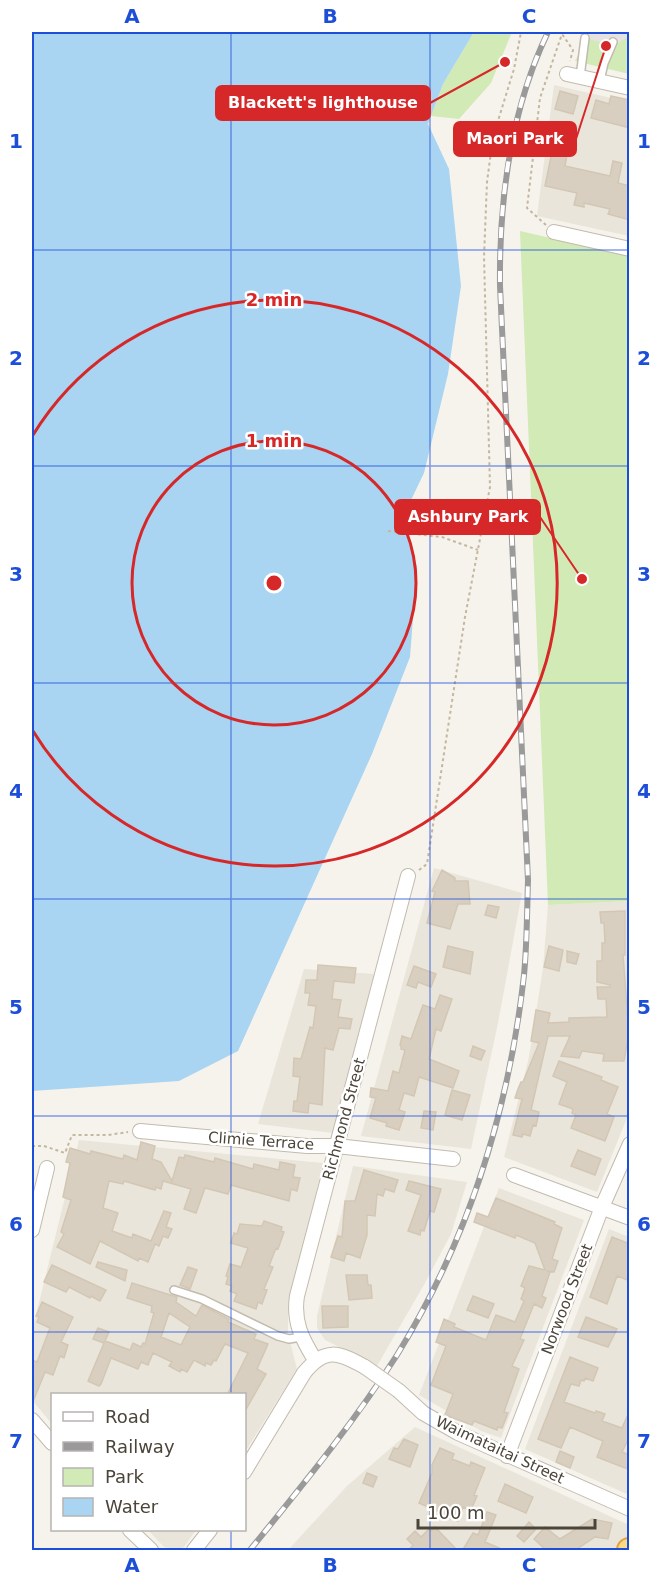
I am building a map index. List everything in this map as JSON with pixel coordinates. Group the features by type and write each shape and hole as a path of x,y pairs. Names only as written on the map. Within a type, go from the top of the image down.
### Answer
{"street":[{"path":"574,75 630,88"},
{"path":"554,232 630,249"},
{"name":"Richmond Street","path":"315,1360 301,1337 296,1316 297,1296 408,876"},
{"name":"Climie Terrace","path":"140,1131 307,1146 338,1146 453,1159"},
{"name":"Norwood Street","path":"507,1456 602,1207 630,1144"},
{"path":"32,1230 47,1168"},
{"path":"514,1175 630,1218"},
{"name":"Waimataitai Street","path":"315,1360 330,1354 339,1355 365,1367 399,1390 423,1413 458,1433 630,1509"},
{"path":"246,1469 304,1373 315,1360"},
{"path":"32,1420 51,1442"},
{"path":"131,1531 151,1551"},
{"path":"194,1551 209,1531"}],"lane":[{"path":"574,75 585,38"},
{"path":"600,81 604,63 613,42"},
{"path":"174,1290 202,1299 278,1336 293,1340 301,1337"}],"path":[{"path":"408,876 427,864 465,617 490,487 484,257 487,182 493,137 514,69 521,32"},
{"path":"558,32 573,50 574,75"},
{"path":"554,232 526,208 540,98 562,34"},
{"path":"388,531 442,537 478,550"},
{"path":"32,1146 44,1146 65,1153 72,1135 108,1135 140,1131"}],"shaded area":[{"path":"579,32 629,32 629,36 614,46 582,37"},
{"path":"554,85 629,102 629,236 537,216"},
{"path":"434,868 522,893 498,1023 471,1149 361,1136"},
{"path":"629,901 629,1113 597,1192 504,1157 529,1057 543,968 548,905"},
{"path":"304,969 374,974 333,1133 258,1124"},
{"path":"79,1140 323,1163 288,1312 288,1333 297,1369 246,1450 246,1393 51,1393 51,1423 32,1400 32,1331"},
{"path":"353,1166 467,1182 451,1234 377,1366 325,1340 317,1328 317,1316"},
{"path":"499,1188 584,1220 501,1438 481,1431 419,1395"},
{"path":"609,1229 629,1237 629,1495 525,1449"},
{"path":"415,1427 629,1525 629,1538 619,1550 288,1550 347,1486"},
{"path":"149,1531 195,1531 184,1547 177,1550 164,1547"}],"green space":[{"path":"474,32 512,32 491,83 459,119 431,116 443,84"},
{"path":"591,32 629,32 629,74 575,61"},
{"path":"520,231 629,256 629,901 548,905"}],"water":[{"path":"32,32 474,32 443,84 428,124 449,169 461,286 448,374 424,473 401,521 417,566 410,657 372,754 238,1051 179,1081 32,1091"}],"building":[{"path":"560,91 578,96 573,114 555,109"},
{"path":"611,96 630,100 630,128 591,118 596,100 609,104"},
{"path":"552,152 567,155 565,166 610,176 613,161 622,163 618,183 630,186 630,220 608,214 610,209 584,203 584,207 574,205 577,193 545,186"},
{"path":"442,870 455,878 455,881 468,881 470,904 458,904 450,929 427,923 435,892 432,891"},
{"path":"488,905 499,907 496,918 485,915"},
{"path":"625,911 625,955 623,955 629,1033 624,1061 603,1061 604,1054 582,1051 579,1058 561,1056 570,1036 548,1036 531,1110 539,1112 536,1126 533,1125 530,1136 513,1135 522,1099 515,1098 539,1043 531,1041 536,1010 550,1013 548,1023 569,1022 569,1018 607,1017 606,999 598,999 597,987 610,987 610,985 597,982 597,961 602,961 602,943 605,943 604,923 601,923 600,912"},
{"path":"448,946 473,952 470,974 443,967"},
{"path":"549,946 563,950 559,971 544,967"},
{"path":"567,951 579,954 576,964 567,962"},
{"path":"318,965 356,968 354,983 334,981 332,999 341,1000 338,1017 352,1019 350,1029 339,1028 333,1050 325,1048 322,1105 309,1103 308,1113 293,1111 294,1101 297,1101 300,1077 293,1076 294,1058 301,1059 310,1027 313,1028 316,1006 308,1005 310,993 305,993 306,980 317,980"},
{"path":"414,966 436,974 431,987 418,982 416,988 407,985"},
{"path":"440,995 452,999 441,1031 436,1029 429,1059 459,1071 453,1088 419,1077 414,1096 404,1093 399,1110 405,1112 399,1130 386,1126 387,1123 370,1118 376,1098 370,1097 371,1088 388,1091 393,1071 399,1073 405,1050 401,1049 400,1045 402,1036 411,1039 423,1005 435,1009"},
{"path":"473,1046 485,1051 481,1060 470,1056"},
{"path":"559,1061 602,1077 601,1080 618,1087 607,1114 614,1117 605,1141 571,1128 576,1115 572,1113 573,1109 559,1104 567,1082 553,1076"},
{"path":"452,1090 470,1095 462,1120 445,1115"},
{"path":"424,1111 436,1112 433,1130 421,1128"},
{"path":"141,1142 155,1146 152,1159 161,1162 172,1181 179,1157 184,1158 185,1155 214,1162 215,1158 253,1169 254,1164 279,1170 280,1162 295,1165 293,1177 300,1178 297,1191 291,1189 289,1201 231,1185 228,1194 205,1188 196,1213 184,1209 191,1189 163,1181 161,1189 156,1187 155,1190 124,1181 123,1184 109,1181 103,1208 118,1213 112,1231 132,1238 133,1234 151,1241 164,1211 171,1213 166,1227 172,1229 168,1238 163,1236 159,1246 155,1244 148,1262 139,1258 138,1261 100,1241 90,1264 57,1247 64,1234 61,1232 71,1200 63,1197 70,1163 66,1162 70,1148 90,1154 91,1151 123,1159 124,1155 137,1160"},
{"path":"578,1150 601,1159 595,1175 571,1166"},
{"path":"364,1170 398,1180 394,1192 385,1189 383,1196 377,1194 375,1216 367,1215 367,1235 360,1258 346,1253 344,1261 331,1257 338,1236 342,1237 345,1201 355,1201"},
{"path":"409,1181 441,1189 434,1212 430,1211 424,1231 421,1230 420,1235 408,1231 421,1195 406,1190"},
{"path":"496,1198 555,1222 554,1224 562,1228 552,1259 558,1261 554,1272 547,1271 550,1272 542,1296 546,1298 542,1308 534,1304 520,1339 524,1340 512,1366 519,1369 504,1412 508,1413 502,1428 498,1427 497,1430 474,1421 472,1425 445,1415 453,1394 431,1385 446,1346 436,1342 444,1319 455,1324 454,1327 486,1340 496,1315 515,1322 524,1301 521,1299 525,1288 521,1286 529,1266 545,1270 535,1243 474,1222 477,1213 488,1217"},
{"path":"264,1221 282,1227 281,1231 284,1232 269,1266 273,1267 264,1289 267,1290 262,1304 258,1302 256,1309 234,1301 237,1294 230,1291 232,1286 226,1284 228,1277 226,1276 230,1264 241,1267 248,1248 231,1243 240,1224 262,1226"},
{"path":"612,1237 630,1244 630,1281 617,1276 607,1304 590,1297"},
{"path":"98,1262 127,1270 125,1281 96,1267"},
{"path":"52,1265 106,1290 100,1301 69,1287 66,1292 44,1282"},
{"path":"188,1267 197,1270 190,1289 180,1285"},
{"path":"346,1275 367,1275 372,1298 349,1300"},
{"path":"132,1283 177,1297 176,1302 196,1316 202,1305 229,1319 228,1322 256,1334 254,1339 268,1344 257,1369 266,1374 246,1409 246,1393 228,1393 248,1353 225,1344 216,1361 214,1360 211,1365 206,1363 205,1366 194,1360 187,1372 181,1369 180,1372 169,1366 172,1362 153,1353 148,1365 141,1362 138,1369 111,1358 99,1386 88,1381 104,1343 93,1339 98,1328 109,1332 105,1341 130,1350 133,1343 141,1347 143,1343 145,1344 154,1313 151,1312 152,1306 127,1298","holes":["169,1313 190,1327 181,1345 161,1337"]},
{"path":"473,1296 494,1304 488,1318 467,1310"},
{"path":"42,1302 73,1317 61,1342 68,1345 64,1358 60,1356 53,1375 45,1372 32,1404 32,1360 37,1362 50,1328 37,1322 39,1317 36,1316"},
{"path":"322,1306 348,1306 348,1327 323,1328"},
{"path":"586,1317 617,1329 608,1347 578,1337"},
{"path":"570,1357 598,1368 593,1381 585,1378 584,1381 581,1380 579,1386 571,1384 564,1402 595,1413 596,1411 605,1414 602,1421 622,1428 630,1410 630,1436 622,1452 630,1455 630,1470 597,1457 603,1441 570,1427 561,1448 538,1439"},
{"path":"404,1439 418,1445 410,1467 389,1459 394,1448 398,1449"},
{"path":"440,1448 454,1454 452,1459 470,1466 471,1462 485,1468 474,1495 477,1496 471,1510 463,1507 458,1521 445,1517 447,1515 419,1503"},
{"path":"560,1451 574,1457 570,1468 556,1462"},
{"path":"367,1473 377,1477 373,1487 363,1483"},
{"path":"505,1484 533,1497 526,1513 498,1501"},
{"path":"487,1512 496,1515 485,1542 506,1551 462,1551 473,1533 478,1535"},
{"path":"592,1519 612,1523 608,1539 595,1537 574,1551 547,1551 534,1539 545,1527 560,1539"},
{"path":"529,1522 536,1529 524,1542 517,1536"},
{"path":"435,1527 458,1551 408,1551 413,1545 407,1539 415,1531 421,1537 429,1529 431,1531"}],"railway":[{"path":"250,1550 363,1406 397,1355 422,1311 445,1266 482,1172 508,1075 524,975 528,880 500,253 509,156 524,93 548,32"}],"place":[{"name":"Maori Park","path":"606,46"},
{"name":"Blackett's lighthouse","path":"505,62"},
{"name":"Ashbury Park","path":"582,579"}]}
